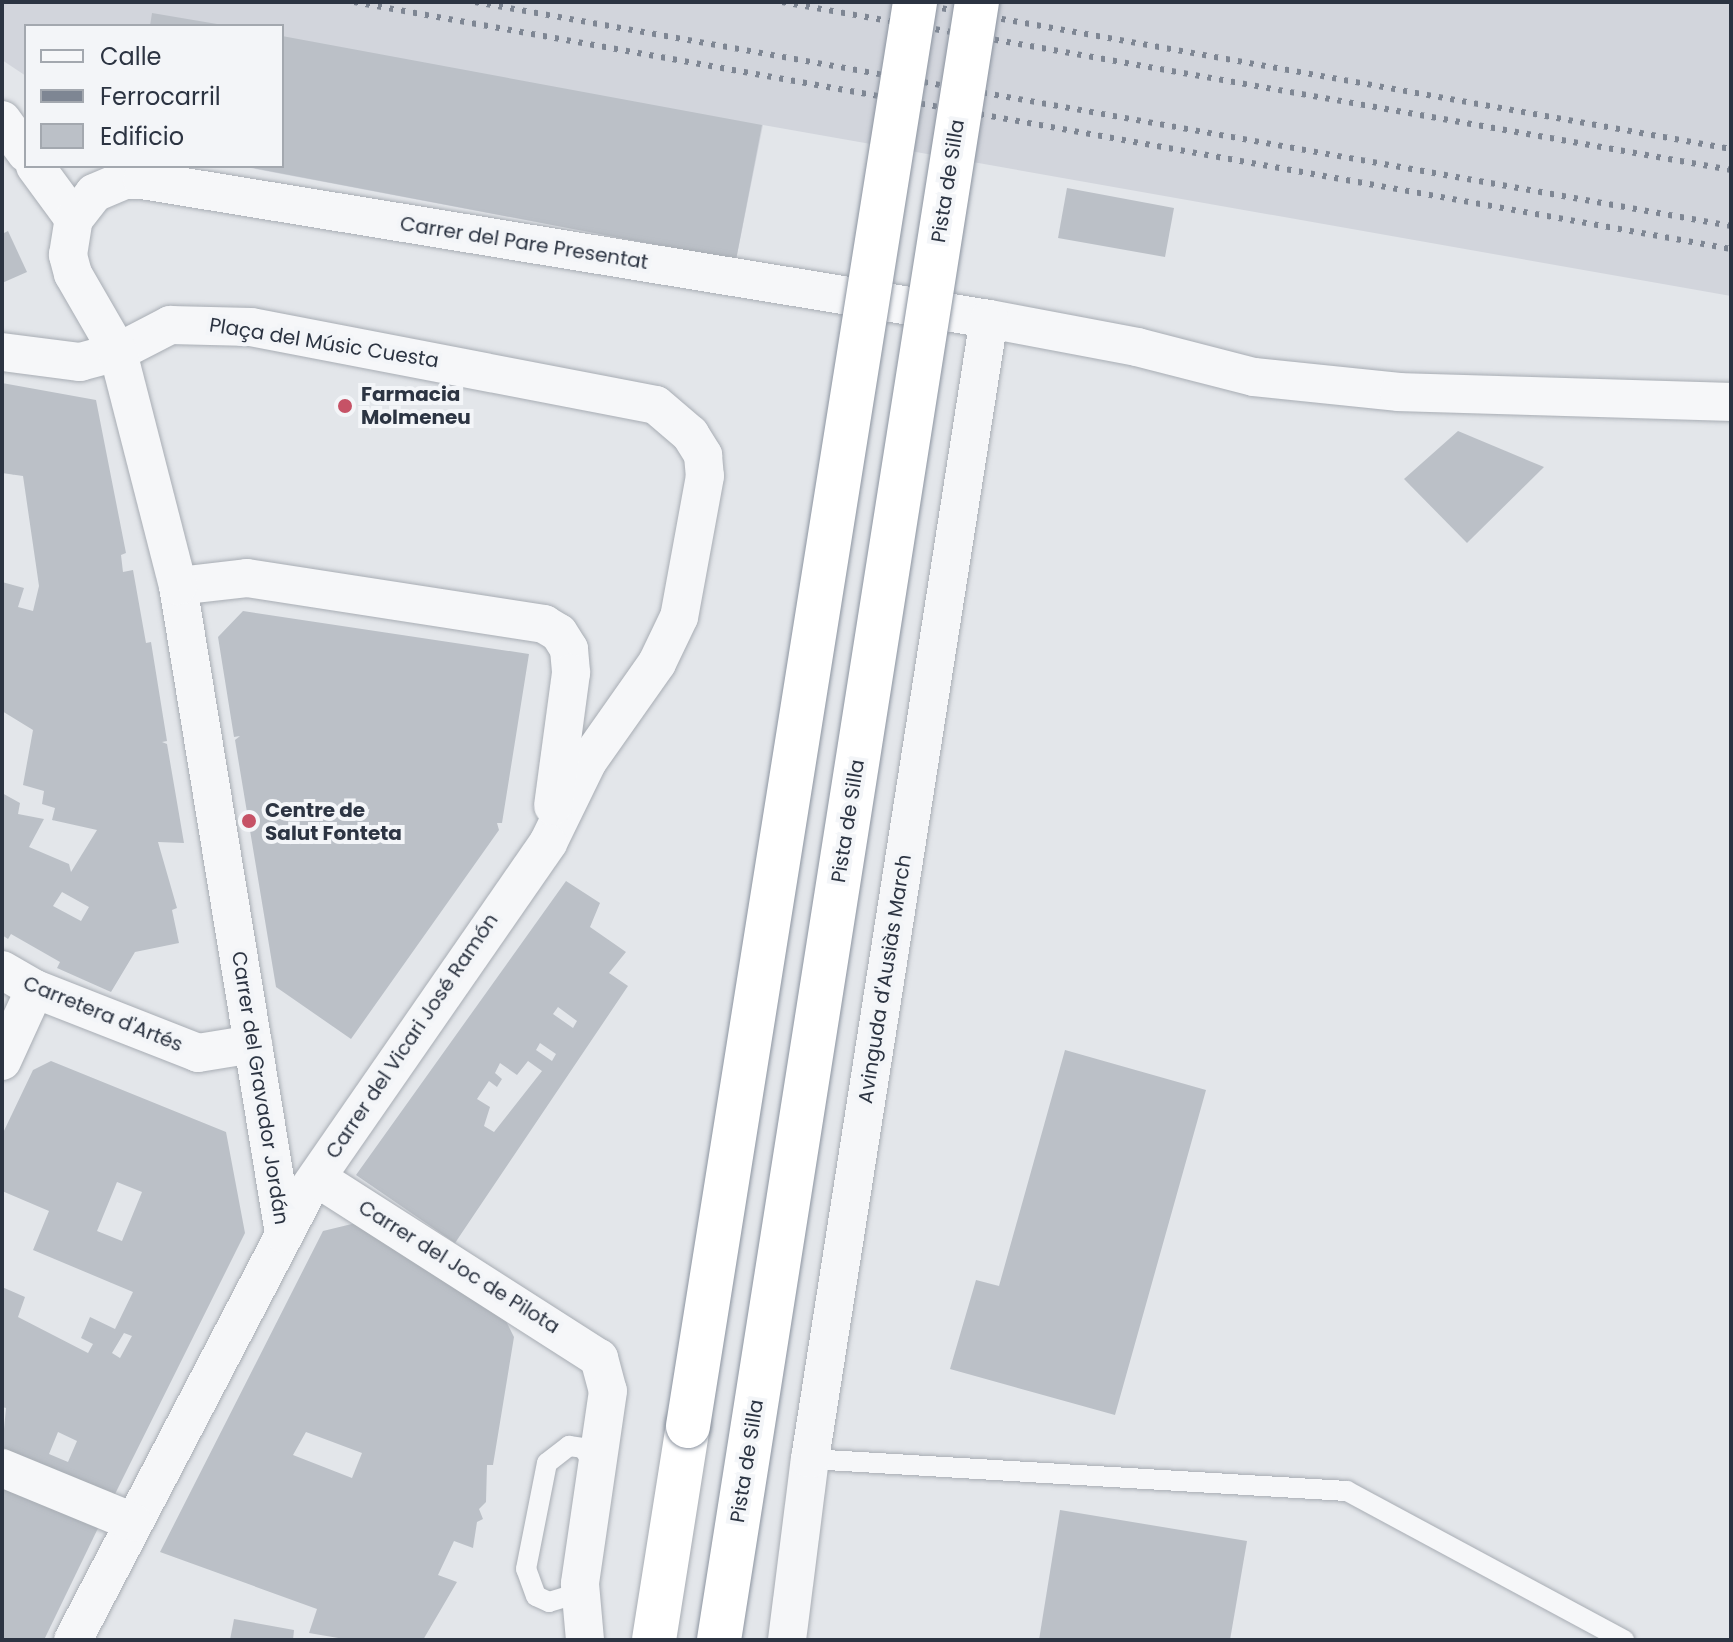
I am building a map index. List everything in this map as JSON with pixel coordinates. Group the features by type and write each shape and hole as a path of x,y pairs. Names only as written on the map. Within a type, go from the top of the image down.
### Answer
{"highway":[{"path":"654,1640 915,2"},
{"name":"Pista de Silla","path":"719,1640 977,2"}],"street":[{"path":"2,120 24,150"},
{"path":"36,168 74,219 68,237 73,274 118,352 178,586"},
{"name":"Carrer del Pare Presentat","path":"74,219 94,193 125,180 142,180 989,319 1269,379 1399,392 1731,402"},
{"name":"Avinguda d'Ausiàs March","path":"787,1640 810,1459 989,319"},
{"name":"Plaça del Músic Cuesta","path":"118,352 170,325 251,327 656,405 677,418 703,455"},
{"path":"2,352 80,362 118,352"},
{"name":"Carrer del Vicari José Ramón","path":"284,1234 317,1178 548,843 588,761 670,639 703,504 703,455"},
{"name":"Carrer del Vicari José Ramón","path":"178,586 247,578 544,624 559,633 569,649 571,673 548,843"},
{"name":"Carrer del Gravador Jordán","path":"73,1640 284,1234 178,586"},
{"name":"Carretera d'Artés","path":"2,970 35,989 198,1053 253,1044"},
{"path":"2,1061 35,989"},
{"name":"Carrer del Joc de Pilota","path":"317,1178 599,1358 608,1391 598,1473"},
{"path":"2,1468 133,1522"},
{"path":"585,1640 580,1584 598,1473"}],"lane":[{"path":"580,1584 572,1595 549,1602 536,1596 528,1582 539,1490 547,1463 569,1446 592,1456 598,1473"},
{"path":"810,1459 1347,1491 1624,1640"}],"shaded area":[{"path":"2,2 1731,2 1731,296 763,125 736,260 251,168 284,168 284,24 24,24 24,75 2,60"}],"building":[{"path":"152,13 217,24 150,24"},
{"path":"284,36 762,125 736,260 253,168 284,168"},
{"path":"1067,188 1174,208 1165,257 1058,238"},
{"path":"8,231 27,272 2,283 2,234"},
{"path":"2,383 96,400 126,553 121,555 123,572 133,570 146,643 151,642 167,741 162,742 167,744 184,843 158,842 177,908 172,910 179,943 135,952 111,992 57,968 60,962 11,934 8,939 2,935 2,793 20,803 18,814 44,819 29,847 69,864 71,872 97,830 52,820 55,808 42,804 44,791 23,785 33,730 2,711 2,582 24,588 18,607 33,611 39,586 23,476 2,473","holes":["62,892 89,907 81,921 53,906"]},
{"path":"1458,431 1544,467 1467,543 1404,479"},
{"path":"243,611 529,654 502,823 497,823 499,830 351,1039 276,987 235,740 240,736 234,737 218,637"},
{"path":"566,881 600,903 590,927 626,952 609,973 628,986 455,1243 356,1175","holes":["558,1007 577,1021 573,1028 553,1014","540,1043 556,1054 552,1061 536,1050","528,1061 542,1071 494,1132 484,1126 490,1107 477,1099 489,1081 497,1087 502,1079 495,1073 500,1063 517,1075"]},
{"path":"1065,1050 1206,1090 1115,1415 950,1369 976,1280 999,1286"},
{"path":"51,1061 226,1132 245,1233 113,1498 2,1450 6,1408 2,1407 2,1287 25,1297 18,1317 88,1353 93,1344 81,1338 90,1317 115,1329 133,1292 33,1250 49,1211 2,1191 2,1135 33,1070","holes":["117,1182 142,1192 122,1241 97,1231","124,1333 132,1336 120,1358 112,1353","58,1432 77,1441 68,1462 49,1454"]},
{"path":"360,1222 497,1303 514,1337 493,1465 487,1465 486,1502 479,1509 483,1519 477,1522 473,1548 454,1541 438,1575 457,1582 423,1640 350,1640 309,1633 317,1609 160,1552 323,1231","holes":["306,1432 362,1453 352,1478 293,1455"]},
{"path":"2,1481 101,1522 44,1640 2,1640"},
{"path":"1060,1510 1247,1541 1230,1640 1039,1640"},
{"path":"234,1619 294,1630 293,1640 230,1640"}],"railway":[{"path":"354,2 1731,249"},
{"path":"475,2 1731,226"},
{"path":"782,2 1731,170"},
{"path":"907,2 1731,149"}],"place":[{"name":"Farmacia Molmeneu","path":"345,406"},
{"name":"Centre de Salut Fonteta","path":"249,821"}]}
